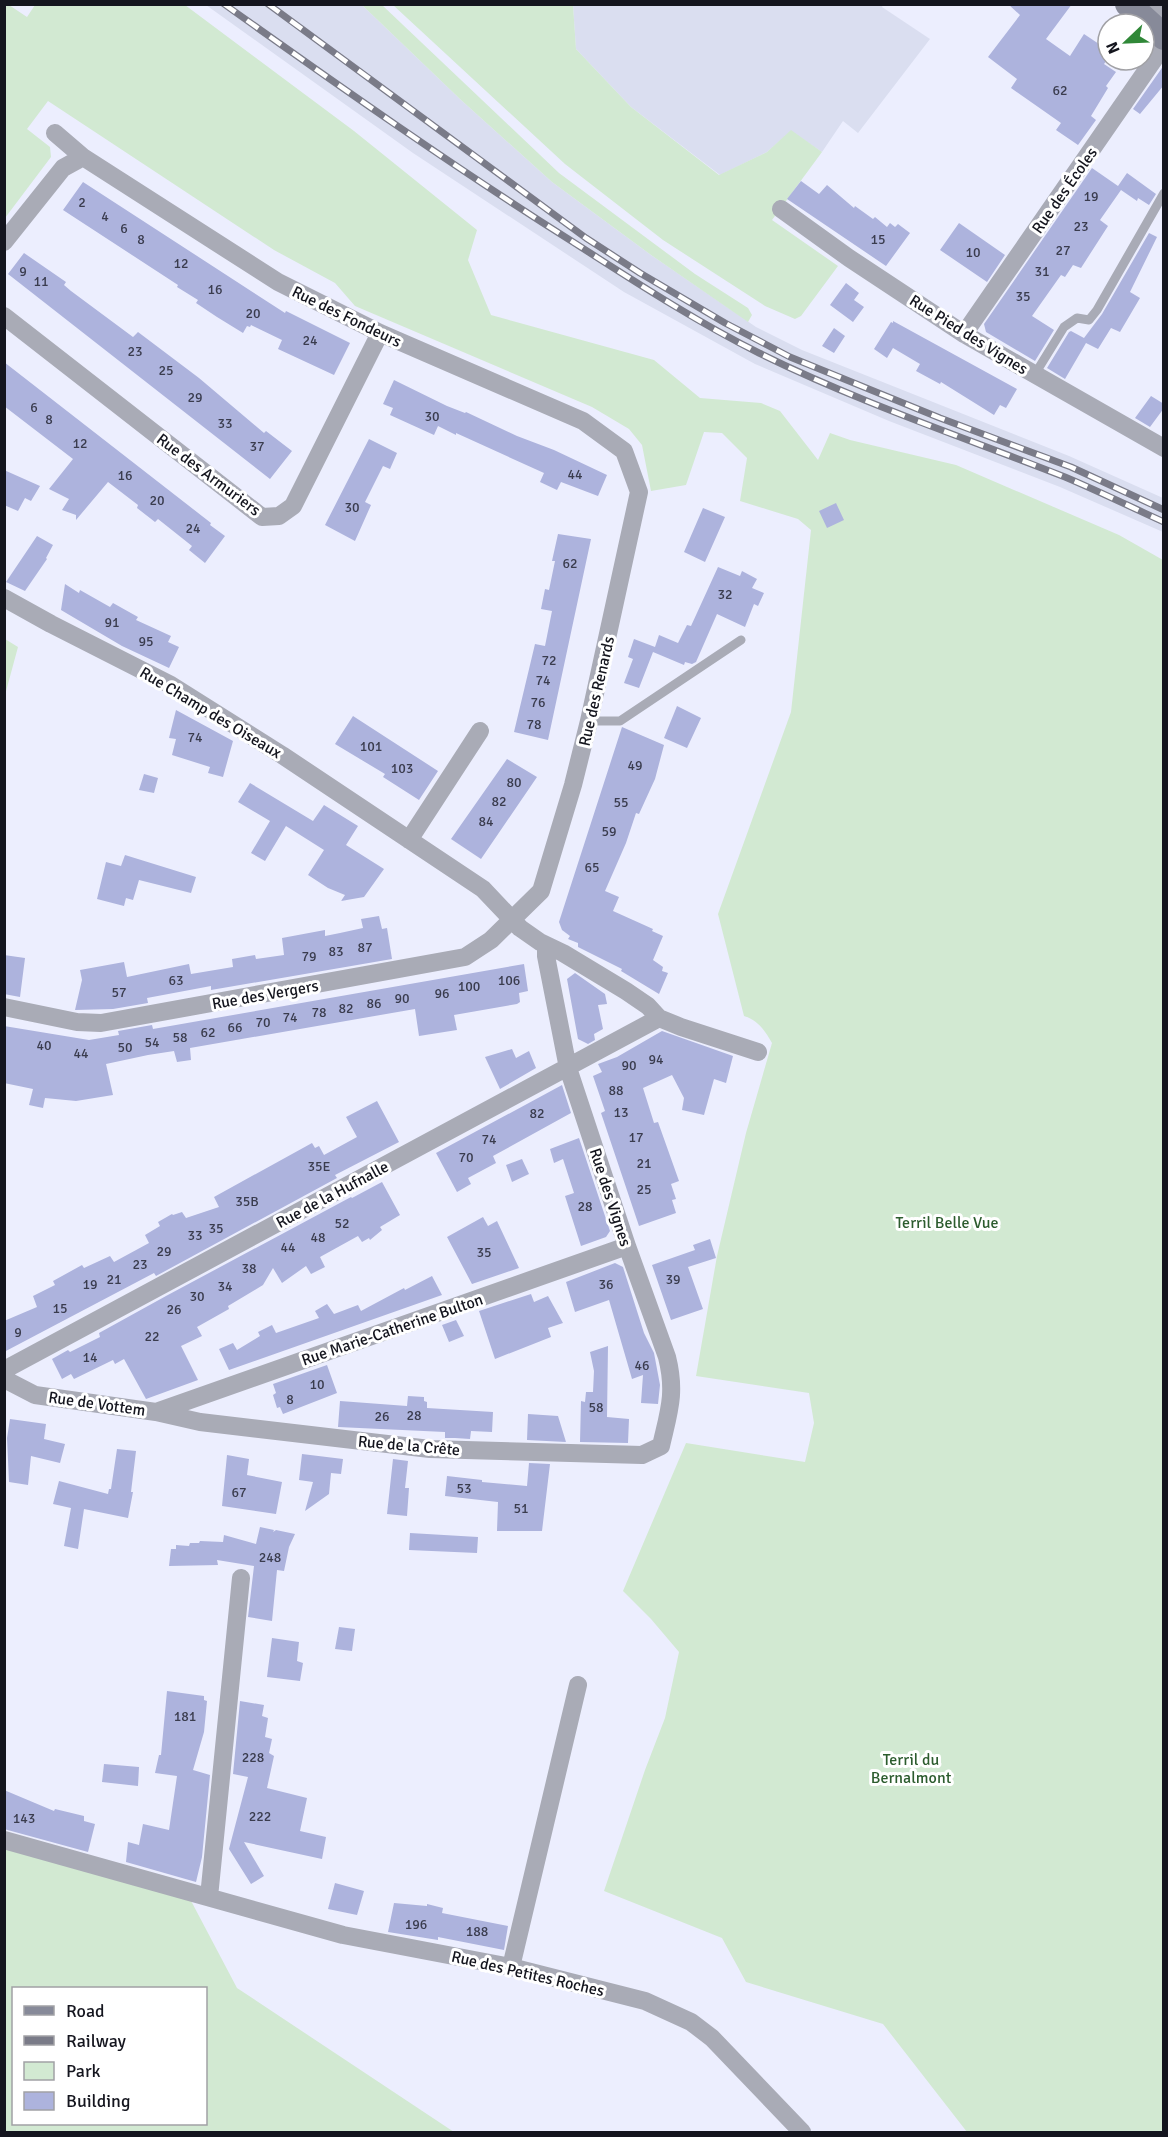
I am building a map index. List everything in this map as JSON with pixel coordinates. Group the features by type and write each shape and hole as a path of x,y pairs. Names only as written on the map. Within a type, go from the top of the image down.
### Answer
{"street":[{"path":"1128,4 1164,37"},
{"path":"1161,4 1157,8 1164,12"},
{"name":"Rue des Écoles","path":"964,334 1164,45"},
{"name":"Rue des Fondeurs","path":"55,133 83,157 278,282 380,333 583,421 624,451"},
{"path":"4,242 63,168 83,157"},
{"name":"Rue Pied des Vignes","path":"781,209 849,258 964,334 1164,448"},
{"name":"Rue des Armuriers","path":"4,316 262,517 279,516 292,506 380,333"},
{"name":"Rue des Renards","path":"513,920 541,891 590,721 639,492 624,451"},
{"name":"Rue Champ des Oiseaux","path":"4,598 171,685 282,755 483,889 520,927 546,945 626,991 648,1006 659,1018 758,1052"},
{"path":"410,840 480,731"},
{"name":"Rue des Vergers","path":"4,1007 76,1022 101,1023 465,957 491,940 513,920"},
{"name":"Rue des Vignes","path":"546,945 546,956 568,1068 627,1246 668,1357 673,1394 661,1446"},
{"name":"Rue de la Hufnalle","path":"4,1370 659,1018"},
{"name":"Rue Marie-Catherine Bulton","path":"156,1412 627,1246"},
{"name":"Rue de Vottem","path":"4,1379 35,1395 156,1412"},
{"name":"Rue de la Crête","path":"156,1412 200,1422 430,1449 642,1455 661,1446"},
{"path":"209,1897 241,1578"},
{"path":"511,1966 578,1685"},
{"name":"Rue des Petites Roches","path":"4,1840 343,1935 511,1966 645,2001 691,2022 712,2038 802,2133"}],"lane":[{"path":"1035,374 1064,327 1077,318 1089,320 1097,310 1164,193"},
{"path":"590,721 620,721 741,640"}],"shaded area":[{"path":"206,5 362,5 461,100 552,182 651,255 756,327 802,350 1069,456 1163,498 1163,532 1060,487 889,421 755,364 624,292 413,153"},
{"path":"573,5 883,5 882,7 930,39 858,133 843,121 822,152 791,131 767,152 720,175 631,107 576,49"}],"green space":[{"path":"5,5 9,5 27,17 35,5 185,5 354,131 477,230 468,260 491,315 654,360 700,398 761,403 780,411 818,460 830,433 850,440 956,465 1119,535 1163,560 1163,2132 967,2132 883,2024 746,1982 722,1938 604,1891 665,1718 679,1652 623,1591 686,1443 805,1462 814,1423 809,1393 696,1376 717,1256 746,1133 772,1043 757,1023 744,1016 718,914 791,712 811,530 798,519 740,501 747,458 722,433 704,432 686,485 651,491 642,445 629,429 592,407 355,306 335,283 274,250 48,101 27,129 50,147 51,157 5,218"},
{"path":"362,5 382,5 559,173 695,274 748,308 752,315 748,322 651,255 552,182 461,100"},
{"path":"393,5 573,5 576,49 631,107 719,175 767,152 791,130 822,152 772,220 838,266 801,316 795,319 765,306 663,240 565,164"},
{"path":"5,639 18,647 5,695"},
{"path":"4,1843 189,1897 237,1988 454,2132 5,2132"}],"building":[{"path":"1008,4 1072,4 1046,39 1070,56 1084,34 1096,42 1096,72 1116,72 1091,116 1096,120 1078,145 1056,130 1061,123 1011,88 1017,79 988,57 1020,15"},
{"path":"1164,65 1164,85 1140,114 1133,109"},
{"path":"1092,168 1118,186 1127,173 1156,194 1149,205 1138,198 1137,201 1121,190 1100,220 1108,226 1081,268 1073,265 1065,277 1061,275 1032,316 1054,330 1035,361 986,332 984,324"},
{"path":"801,181 819,194 827,185 854,208 855,206 873,219 875,217 887,227 890,223 895,227 898,224 910,233 886,266 787,199"},
{"path":"83,182 285,313 286,311 350,343 334,375 278,349 282,340 251,325 247,326 243,333 196,303 198,300 177,287 178,285 63,210"},
{"path":"959,223 1005,255 987,282 940,250"},
{"path":"1149,233 1157,237 1130,292 1140,298 1120,332 1111,328 1098,349 1086,343 1065,379 1047,368 1069,332 1084,338 1102,314"},
{"path":"24,253 66,282 64,285 71,291 133,337 138,332 199,378 264,433 266,431 292,451 270,479 8,274"},
{"path":"846,283 859,293 854,300 864,307 853,322 830,305"},
{"path":"893,321 1017,389 1006,408 1000,405 994,415 941,382 940,384 916,371 920,364 893,348 887,358 874,349"},
{"path":"834,328 845,336 834,353 822,346"},
{"path":"4,362 225,536 205,563 189,550 192,546 158,519 155,522 137,508 138,505 108,482 76,520 76,515 62,510 69,499 49,489 73,459 4,406"},
{"path":"394,380 447,406 466,412 607,475 598,496 561,482 557,490 540,482 544,473 456,433 456,435 438,426 434,435 390,415 393,408 383,404"},
{"path":"1151,396 1164,404 1164,408 1150,427 1135,418"},
{"path":"369,439 397,453 390,469 383,466 365,502 371,505 355,541 325,525"},
{"path":"4,470 40,486 31,501 25,498 18,511 4,505"},
{"path":"836,503 844,520 827,528 819,511"},
{"path":"703,508 725,517 705,562 684,552"},
{"path":"558,534 591,539 548,740 514,732 535,644 545,646 552,611 541,609 545,589 549,590"},
{"path":"37,536 53,545 47,559 25,591 6,582"},
{"path":"718,567 740,576 742,571 757,579 752,588 764,593 758,606 754,604 745,627 717,614 696,662 692,664 685,662 684,665 653,652 639,688 624,683 633,659 628,657 634,639 655,647 659,635 678,643 687,625 691,626"},
{"path":"65,584 110,607 113,603 138,617 136,620 171,636 168,642 179,647 169,668 122,646 61,610"},
{"path":"677,706 701,718 687,748 664,738"},
{"path":"176,710 233,741 223,777 208,773 210,767 172,755 176,739 169,738"},
{"path":"353,716 438,771 419,800 383,777 385,774 335,744"},
{"path":"622,727 664,745 655,779 639,814 636,813 605,891 619,897 613,911 663,936 653,960 663,967 662,971 668,973 659,994 621,971 622,969 578,947 578,943 568,939 570,936 562,930 559,922"},
{"path":"507,759 537,777 481,859 451,839"},
{"path":"144,774 158,778 154,793 139,790"},
{"path":"250,783 313,821 324,805 358,826 346,845 384,869 364,897 341,901 345,895 328,888 308,875 324,850 286,826 265,861 251,853 270,821 238,802"},
{"path":"125,855 196,877 191,893 139,880 133,900 126,898 124,906 97,899 106,862 121,866"},
{"path":"379,916 382,929 387,928 392,959 211,990 211,986 147,998 148,1003 113,1009 75,1010 82,980 80,970 124,962 127,977 189,964 191,974 233,967 232,959 255,955 256,959 284,955 282,938 325,930 325,936 363,928 361,919"},
{"path":"4,955 25,958 20,997 4,994"},
{"path":"524,964 528,991 519,993 520,1002 454,1015 457,1030 419,1036 415,1009 190,1048 191,1060 177,1062 174,1051 148,1055 106,1064 113,1095 76,1101 45,1098 43,1108 29,1105 33,1089 4,1083 4,1026 89,1040 119,1035 118,1031 152,1025 153,1029"},
{"path":"575,973 605,994 607,1004 598,1005 603,1029 594,1034 595,1040 588,1044 578,1039 567,979"},
{"path":"662,1031 733,1056 726,1083 714,1079 704,1115 682,1110 684,1098 672,1075 643,1088 654,1123 658,1122 679,1181 671,1184 676,1199 672,1200 676,1213 639,1226 601,1113 605,1111 593,1076 602,1072 598,1064 617,1057"},
{"path":"512,1049 516,1058 529,1051 536,1068 500,1089 485,1057"},
{"path":"562,1085 571,1113 493,1156 496,1163 468,1178 471,1184 457,1192 436,1153"},
{"path":"377,1101 399,1142 335,1175 337,1178 156,1276 154,1273 4,1352 4,1321 37,1307 33,1296 55,1285 53,1281 82,1265 84,1268 110,1256 114,1262 149,1243 145,1235 160,1226 158,1222 172,1214 182,1212 186,1218 219,1207 214,1197 312,1143 315,1148 319,1146 324,1155 357,1137 346,1117"},
{"path":"579,1138 610,1231 606,1237 581,1246 565,1196 574,1193 563,1159 554,1163 550,1149"},
{"path":"522,1159 529,1174 512,1182 506,1165"},
{"path":"382,1182 400,1215 380,1227 382,1230 370,1240 369,1238 362,1242 358,1236 320,1257 325,1267 311,1274 306,1266 282,1283 273,1268 263,1285 228,1306 229,1309 197,1327 202,1336 181,1346 198,1380 146,1399 124,1359 115,1364 113,1360 74,1379 71,1374 62,1379 52,1359 100,1337 99,1333 166,1296"},
{"path":"483,1217 488,1226 497,1221 519,1268 472,1284 447,1237"},
{"path":"710,1239 716,1258 688,1267 703,1309 671,1320 652,1265 695,1250 693,1245"},
{"path":"615,1263 623,1267 644,1333 654,1353 660,1385 658,1404 641,1403 643,1375 632,1379 609,1300 575,1312 566,1282"},
{"path":"432,1276 442,1295 229,1370 219,1349 233,1343 237,1350 260,1336 258,1332 272,1325 276,1333 319,1318 315,1311 327,1304 334,1314 358,1305 361,1311"},
{"path":"531,1294 534,1302 548,1296 563,1323 548,1328 551,1337 495,1359 479,1311"},
{"path":"456,1320 464,1336 449,1342 442,1325"},
{"path":"608,1346 607,1417 629,1419 628,1443 580,1442 581,1401 585,1402 586,1392 593,1392 594,1371 590,1352"},
{"path":"327,1365 337,1393 283,1414 280,1407 277,1408 273,1395 276,1393 273,1384"},
{"path":"408,1396 424,1397 427,1408 493,1412 492,1432 471,1431 470,1439 445,1438 445,1432 338,1427 340,1401 407,1406"},
{"path":"528,1414 558,1416 566,1442 527,1440"},
{"path":"10,1419 46,1424 44,1439 65,1444 60,1463 31,1456 28,1485 9,1482 7,1438"},
{"path":"117,1449 136,1451 131,1492 133,1492 128,1518 84,1509 78,1549 64,1546 71,1508 53,1504 59,1481 108,1494 111,1489"},
{"path":"302,1454 343,1459 341,1474 331,1473 329,1494 305,1511 313,1482 299,1480"},
{"path":"227,1455 249,1459 247,1475 282,1482 276,1514 222,1506"},
{"path":"393,1459 408,1461 405,1488 409,1488 407,1516 387,1514"},
{"path":"529,1463 550,1464 542,1531 497,1531 498,1502 445,1496 447,1476 527,1486"},
{"path":"260,1527 274,1530 273,1532 276,1530 295,1534 289,1547 284,1571 277,1570 272,1621 248,1617 254,1566 217,1560 218,1565 169,1566 171,1549 176,1549 176,1545 189,1546 190,1543 200,1541 223,1542 224,1535 256,1544"},
{"path":"410,1533 478,1537 477,1553 409,1550"},
{"path":"339,1627 355,1629 352,1651 335,1649"},
{"path":"272,1638 299,1642 297,1661 303,1663 300,1681 267,1677"},
{"path":"167,1691 204,1696 204,1700 207,1701 204,1732 193,1770 210,1775 202,1857 196,1882 126,1862 128,1842 139,1845 143,1824 169,1830 177,1776 155,1773 159,1755 161,1755"},
{"path":"240,1701 264,1705 262,1716 268,1718 265,1737 272,1739 269,1753 274,1756 267,1788 307,1798 300,1831 326,1837 322,1859 244,1842 264,1876 251,1884 229,1849 248,1777 233,1774"},
{"path":"104,1764 139,1767 138,1786 102,1782"},
{"path":"4,1790 54,1811 55,1809 84,1816 84,1821 95,1824 88,1852 4,1829"},
{"path":"335,1883 364,1891 357,1915 328,1909"},
{"path":"394,1903 427,1906 427,1904 443,1908 442,1913 508,1926 504,1950 438,1937 438,1940 388,1932"}],"railway":[{"path":"224,4 484,185 712,328 796,371 1065,477 1164,522"},
{"path":"268,4 586,238 725,323 790,357 940,418 1071,467 1164,510"}],"park label":[{"name":"Terril Belle Vue","path":"947,1222"},
{"name":"Terril du Bernalmont","path":"911,1768"}]}
